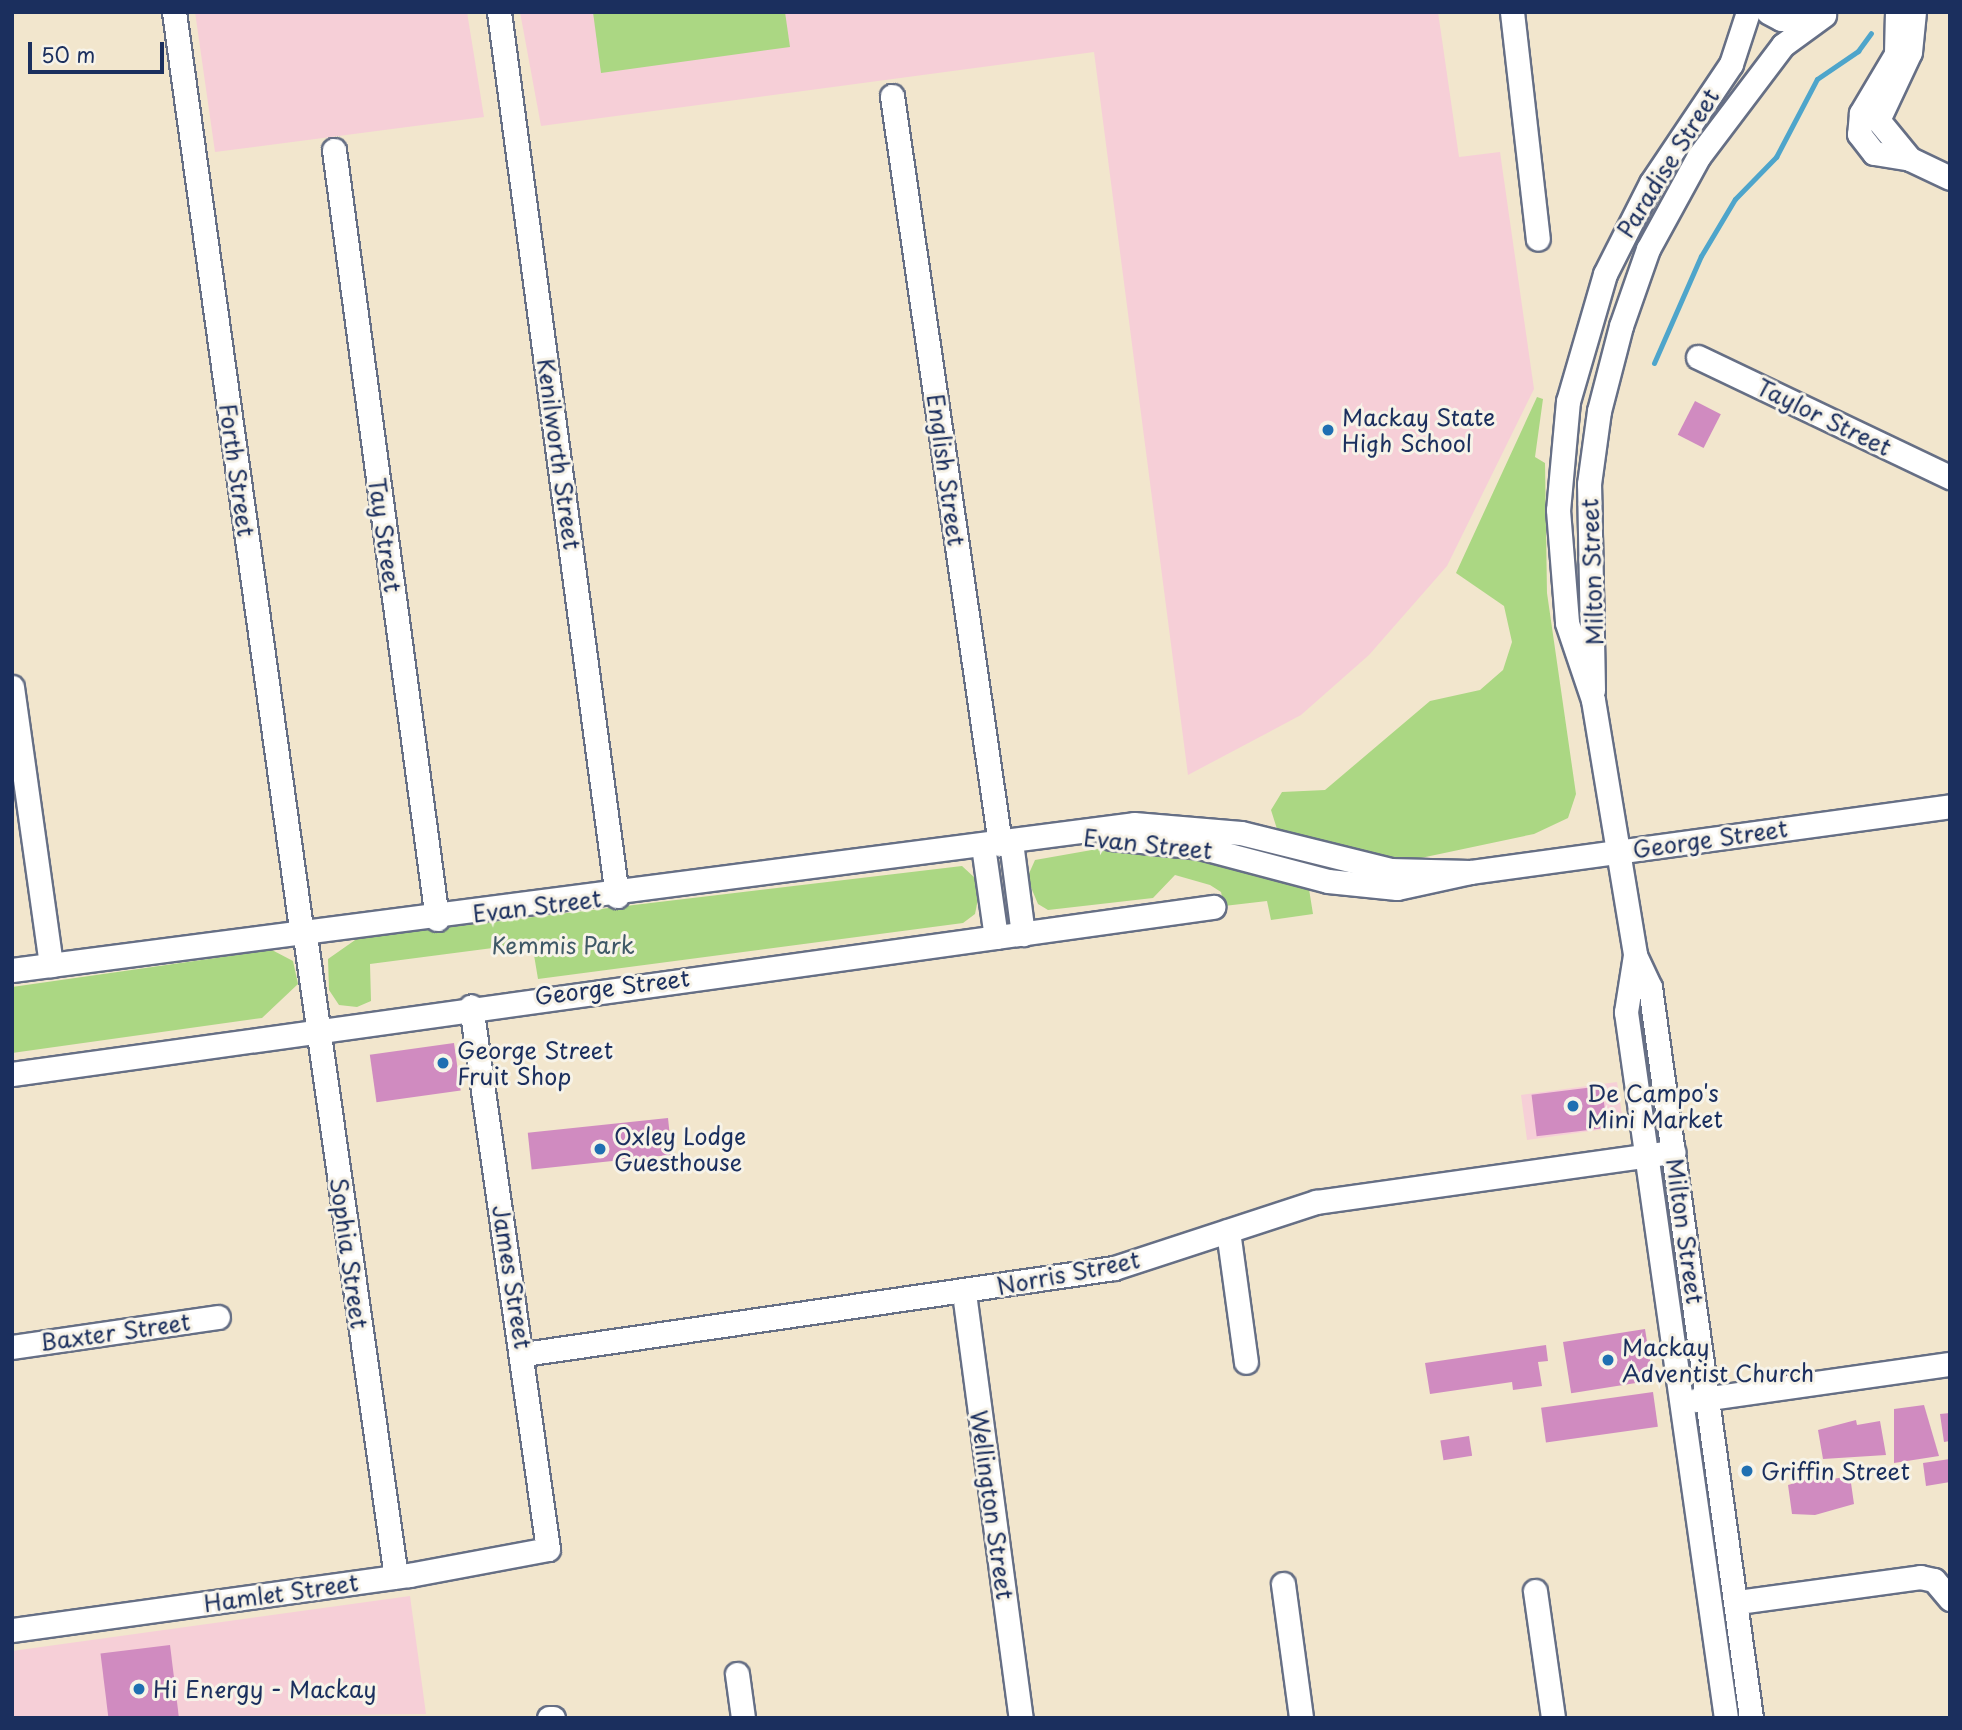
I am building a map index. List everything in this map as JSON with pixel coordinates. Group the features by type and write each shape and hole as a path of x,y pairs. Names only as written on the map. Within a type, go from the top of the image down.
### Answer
{"street":[{"name":"Forth Street","path":"174,12 302,929"},
{"name":"Kenilworth Street","path":"499,12 617,895"},
{"path":"1500,12 1513,64 1538,239"},
{"path":"1512,12 1513,64"},
{"name":"Paradise Street","path":"1578,356 1627,226 1731,64 1748,12"},
{"path":"1768,12 1803,20 1826,14"},
{"path":"1905,12 1896,12 1896,54 1858,127 1872,151 1910,159 1950,178"},
{"path":"1910,159 1878,120 1911,49 1914,12"},
{"name":"Paradise Street","path":"1611,363 1648,249 1689,171 1753,79 1795,34 1826,14"},
{"name":"English Street","path":"892,96 998,844"},
{"name":"Tay Street","path":"334,150 437,919"},
{"name":"Milton Street","path":"1578,356 1561,461 1559,537 1567,623 1593,700"},
{"name":"Taylor Street","path":"1698,357 1950,477"},
{"name":"Milton Street","path":"1611,363 1589,484 1593,700 1634,955 1626,1012 1726,1718"},
{"path":"12,687 51,965"},
{"name":"George Street","path":"1235,855 1370,887 1407,887 1470,872 1950,806"},
{"name":"Evan Street","path":"12,970 302,929 437,919 1134,824 1241,833"},
{"path":"1235,855 1241,833"},
{"name":"George Street","path":"1241,833 1375,868 1470,872"},
{"name":"Evan Street","path":"1060,836 1166,842 1235,855"},
{"path":"998,844 1023,934"},
{"path":"996,937 998,844"},
{"name":"George Street","path":"12,1074 471,1006 1213,907"},
{"name":"Sophia Street","path":"302,929 396,1577"},
{"name":"Milton Street","path":"1634,955 1650,987 1738,1602 1751,1718"},
{"name":"James Street","path":"471,1006 524,1354 548,1549"},
{"name":"Norris Street","path":"524,1354 964,1293 1114,1268 1316,1202 1674,1152"},
{"path":"1228,1231 1247,1362"},
{"name":"Wellington Street","path":"964,1293 1021,1718"},
{"name":"Baxter Street","path":"12,1347 218,1317"},
{"path":"1683,1402 1950,1364"},
{"name":"Hamlet Street","path":"12,1630 396,1577 548,1549"},
{"path":"1738,1602 1920,1577 1934,1580 1950,1599"},
{"path":"1283,1584 1301,1718"},
{"path":"1535,1591 1553,1718"},
{"path":"737,1674 743,1718"}],"shaded area":[{"path":"195,12 467,12 484,117 215,152"},
{"name":"Mackay State High School","path":"520,12 1438,12 1459,157 1500,152 1534,389 1447,566 1369,655 1301,715 1188,775 1094,52 541,126"},
{"path":"1617,1082 1622,1115 1612,1128 1527,1140 1521,1095"},
{"path":"410,1596 426,1714 12,1718 12,1651"}],"green space":[{"path":"593,12 785,12 790,47 601,73"},
{"path":"1537,397 1543,399 1535,457 1545,463 1547,593 1576,794 1568,818 1534,834 1416,859 1383,858 1277,829 1271,810 1282,792 1325,790 1430,701 1480,690 1503,670 1512,642 1504,606 1456,573"},
{"path":"1103,848 1197,856 1299,885 1309,889 1313,914 1271,920 1267,901 1224,906 1221,892 1210,885 1175,875 1153,898 1048,910 1038,904 1027,878 1035,860"},
{"name":"Kemmis Park","path":"962,866 975,878 979,894 975,914 963,923 538,979 532,943 370,964 371,1001 357,1007 339,1005 329,990 328,959 358,938"},
{"path":"272,950 293,961 298,984 262,1018 12,1053 12,987"}],"building":[{"path":"1695,401 1721,414 1704,448 1678,435"},
{"path":"454,1043 461,1091 377,1102 370,1055"},
{"path":"1602,1086 1607,1128 1537,1136 1532,1095"},
{"path":"668,1118 672,1155 532,1170 528,1133"},
{"name":"Mackay Adventist Church","path":"1645,1329 1653,1380 1571,1393 1563,1342"},
{"path":"1546,1345 1548,1361 1538,1362 1542,1386 1513,1390 1512,1382 1430,1394 1425,1363"},
{"path":"1653,1392 1658,1427 1546,1442 1541,1408"},
{"path":"1924,1405 1939,1456 1894,1463 1894,1409"},
{"path":"1950,1413 1950,1441 1944,1442 1940,1414"},
{"path":"1856,1420 1857,1425 1880,1421 1886,1455 1823,1459 1818,1430"},
{"path":"1469,1436 1472,1456 1443,1460 1440,1441"},
{"path":"1950,1459 1950,1482 1926,1486 1923,1463"},
{"path":"1826,1474 1827,1480 1850,1476 1854,1504 1815,1515 1792,1514 1788,1485"},
{"path":"170,1645 179,1718 108,1718 101,1654"}],"waterway":[{"path":"1654,363 1701,256 1735,199 1776,157 1817,79 1858,51 1871,33"}],"place":[{"name":"Mackay State High School","path":"1328,430"},
{"name":"George Street Fruit Shop","path":"443,1063"},
{"name":"De Campo's Mini Market","path":"1573,1106"},
{"name":"Oxley Lodge Guesthouse","path":"600,1149"},
{"name":"Mackay Adventist Church","path":"1608,1360"},
{"name":"Griffin Street","path":"1747,1471"},
{"name":"Hi Energy - Mackay","path":"139,1689"}]}
